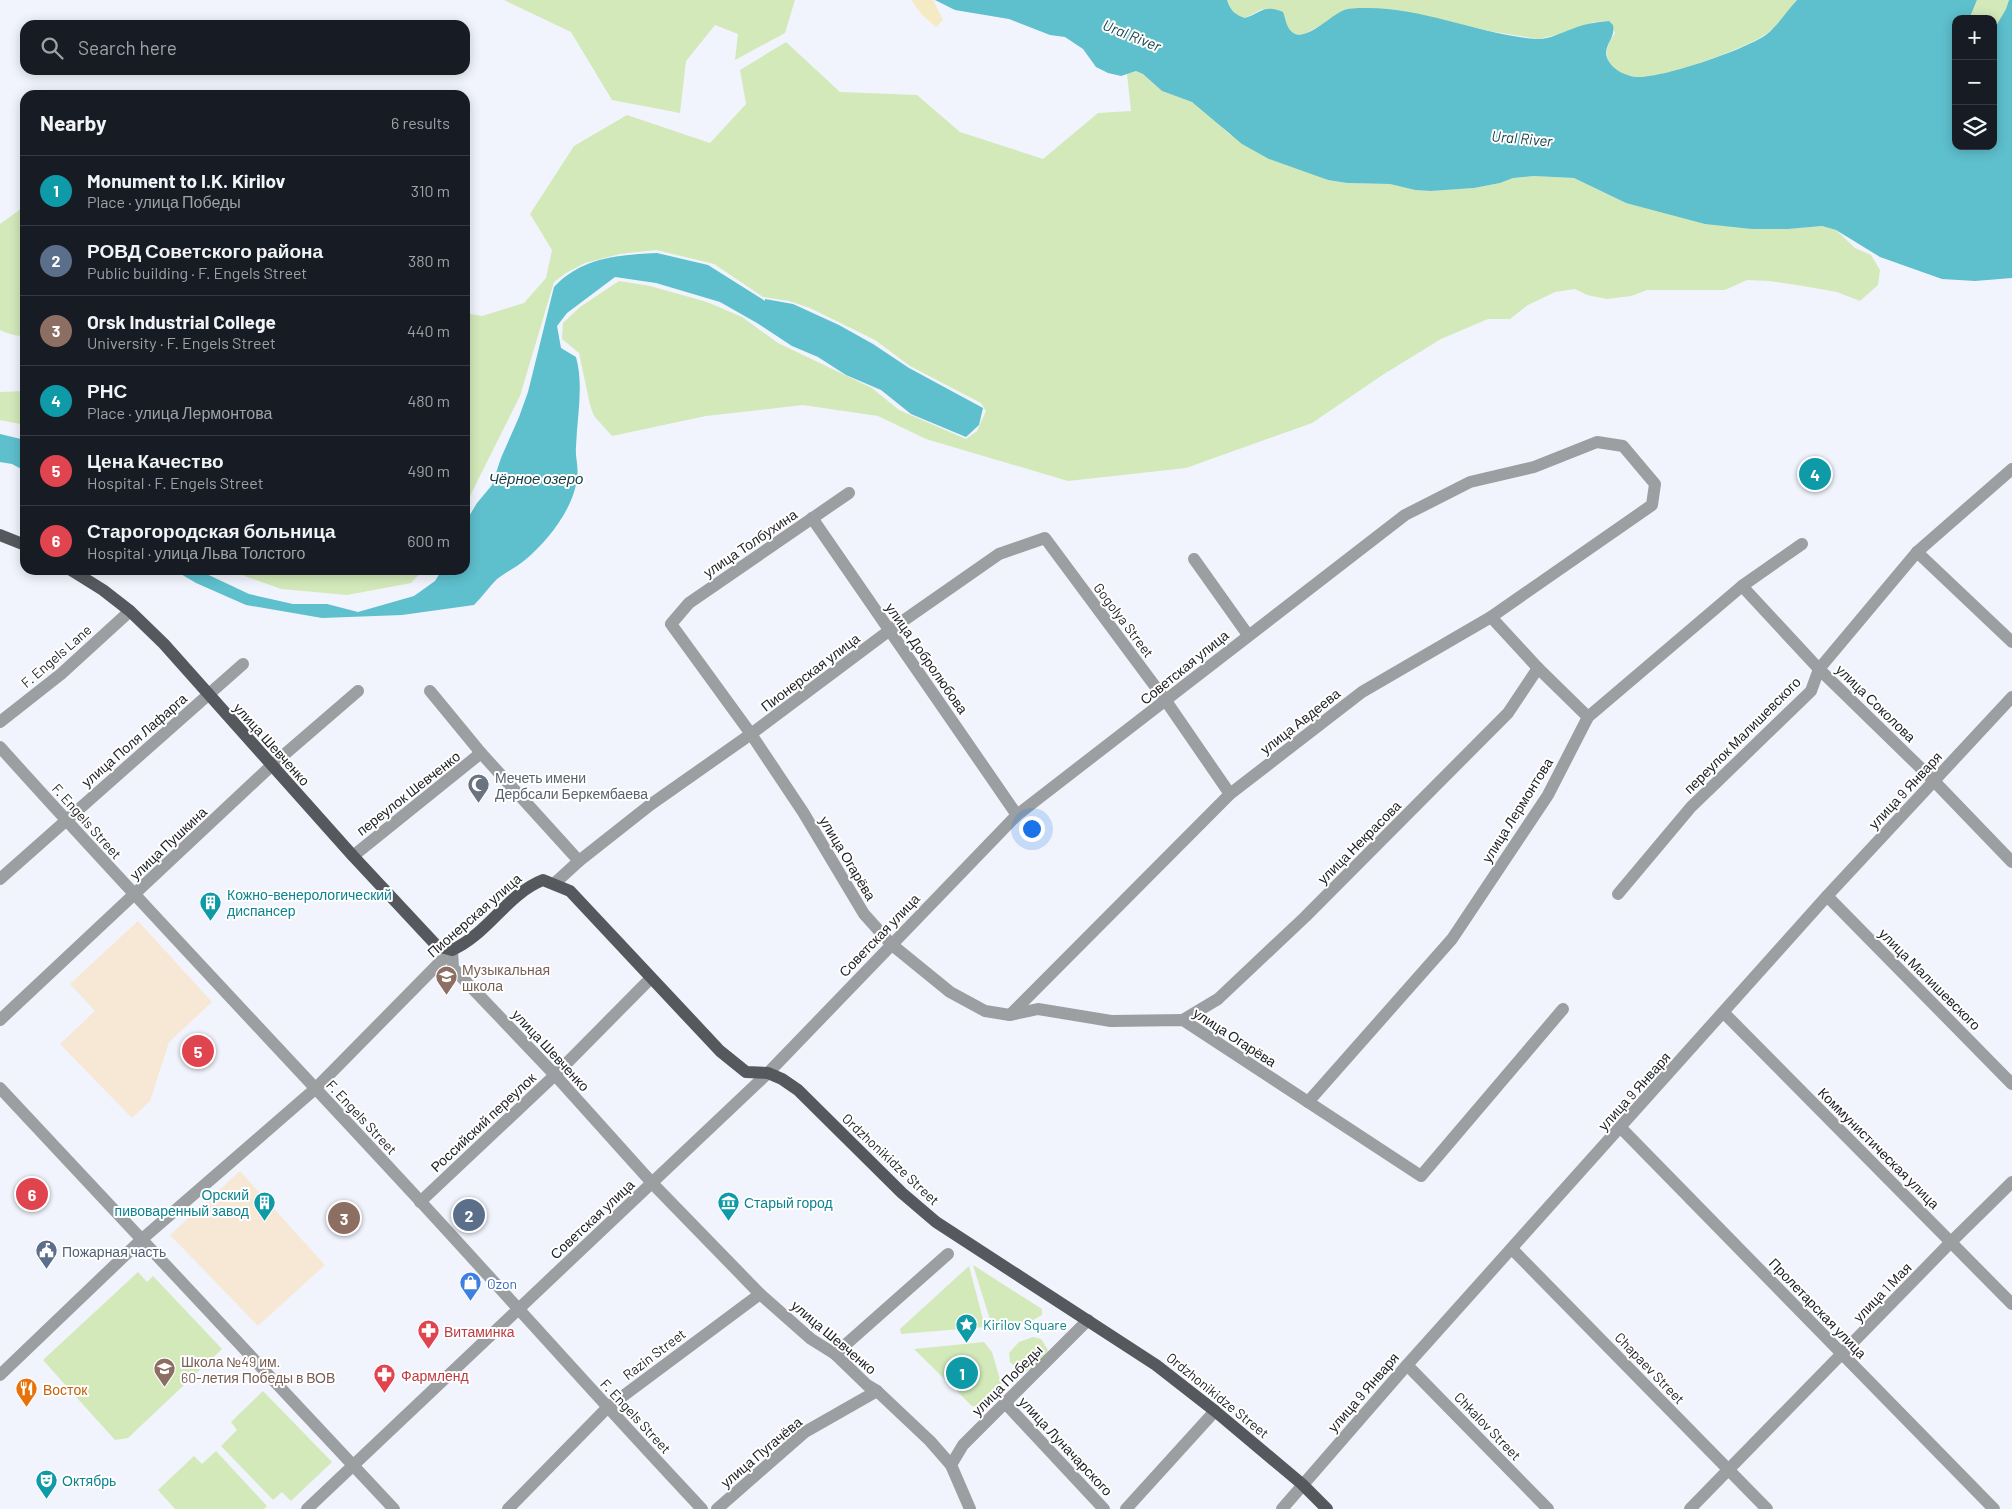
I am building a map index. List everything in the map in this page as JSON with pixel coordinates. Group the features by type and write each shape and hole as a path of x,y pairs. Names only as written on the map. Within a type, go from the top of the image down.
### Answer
{"main road":[{"path":"0,535 20,543"},
{"name":"улица Шевченко","path":"79,575 130,610 164,644 352,856 437,946 452,950"},
{"name":"Пионерская улица","path":"452,950 468,943 529,885 543,880 555,884"},
{"name":"Ordzhonikidze Street","path":"555,884 570,891 579,898 720,1051 746,1072 768,1073 782,1079 798,1090 902,1193 936,1222 1156,1365 1215,1411 1302,1484 1327,1509"}],"street":[{"name":"Советская улица","path":"307,1509 518,1308 653,1184 768,1073 1017,815 1404,516 1470,482 1534,467 1597,442 1623,446 1655,484 1652,505"},
{"name":"переулок Малишевского","path":"1618,894 1691,807 1811,691 1819,669 1917,552 2012,469"},
{"name":"улица Толбухина","path":"672,624 690,603 850,493"},
{"name":"улица Авдеева","path":"1010,1015 1230,794 1362,692 1490,617 1652,505"},
{"name":"улица Добролюбова","path":"812,518 1017,815"},
{"name":"Пионерская улица","path":"555,884 579,861 650,805 751,734 890,630 999,554 1045,538"},
{"name":"Gogolya Street","path":"1045,538 1166,701 1230,794"},
{"name":"улица Лермонтова","path":"1308,1102 1452,939 1548,795 1588,717 1742,586 1802,544"},
{"path":"1917,552 2012,642"},
{"path":"1194,559 1248,635"},
{"name":"улица Соколова","path":"1742,586 1819,669 1934,780 2012,862"},
{"name":"F. Engels Lane","path":"0,722 61,674 130,610"},
{"path":"1490,617 1588,717"},
{"name":"улица Огарёва","path":"672,624 751,734 803,812 864,914 891,944 950,992 984,1011 1010,1015 1038,1009 1111,1021 1183,1020 1421,1176 1563,1009"},
{"name":"улица Поля Лафарга","path":"0,879 242,664"},
{"name":"улица Некрасова","path":"1183,1020 1218,999 1305,917 1508,713 1538,668"},
{"name":"улица Пушкина","path":"0,1020 271,766 358,691"},
{"path":"430,691 481,753 579,861"},
{"name":"улица 9 Января","path":"1282,1509 1407,1365 1827,896 2012,697"},
{"name":"F. Engels Street","path":"0,747 134,896 420,1202 607,1408 702,1509"},
{"name":"переулок Шевченко","path":"352,856 481,753"},
{"name":"улица Малишевского","path":"1827,896 2012,1084"},
{"name":"Пионерская улица","path":"0,1375 142,1240 315,1089 452,950"},
{"name":"улица Шевченко","path":"452,950 453,968 555,1075 653,1184 760,1294 811,1339 835,1354 930,1441 951,1465 970,1509"},
{"name":"Российский переулок","path":"420,1202 555,1075 651,978"},
{"name":"Коммунистическая улица","path":"1724,1013 2012,1304"},
{"path":"0,1088 394,1509"},
{"name":"Пролетарская улица","path":"1620,1127 1994,1509"},
{"name":"улица 1 Мая","path":"1690,1509 2012,1182"},
{"name":"Chapaev Street","path":"1512,1249 1766,1509"},
{"path":"835,1354 948,1254"},
{"name":"Razin Street","path":"508,1509 607,1408 760,1294"},
{"name":"улица Победы","path":"951,1465 964,1445 1088,1320"},
{"name":"Chkalov Street","path":"1407,1365 1548,1509"},
{"name":"улица Пугачёва","path":"717,1509 805,1432 877,1391"},
{"name":"улица Луначарского","path":"1006,1404 1104,1509"},
{"path":"1126,1509 1215,1411"}],"shaded area":[{"path":"138,921 212,1002 169,1042 150,1101 132,1118 60,1044 95,1011 70,984"},
{"path":"240,1171 325,1265 258,1326 170,1235"}],"green space":[{"path":"504,0 795,0 785,33 735,60 738,34 715,25 686,61 680,113 612,100 571,32"},
{"path":"1227,0 1797,0 1773,29 1752,42 1720,56 1682,69 1637,77 1621,73 1610,63 1607,50 1615,33 1609,21 1594,22 1538,39 1489,31 1416,14 1365,8 1321,25 1303,35 1295,34 1262,9 1245,18 1241,17 1233,12"},
{"path":"1977,0 2009,0 1997,24 1997,15 1971,15"},
{"path":"786,42 840,92 917,95 960,132 1043,159 1098,113 1131,111 1127,74 1136,71 1143,74 1162,91 1192,102 1229,134 1292,166 1328,180 1347,183 1390,184 1415,190 1431,191 1474,188 1500,183 1513,178 1534,176 1574,178 1626,203 1751,229 1788,229 1822,226 1836,230 1855,248 1871,255 1880,270 1878,285 1860,301 1837,292 1769,281 1747,280 1725,290 1647,290 1631,296 1607,299 1587,295 1575,289 1555,292 1528,305 1510,319 1488,319 1441,339 1384,374 1312,423 1186,468 1068,481 926,439 878,416 803,405 706,416 612,436 594,416 579,353 562,339 563,323 580,307 619,281 650,286 707,302 742,317 778,343 872,388 899,410 966,439 977,431 986,411 981,403 910,366 875,340 810,308 789,301 763,297 714,264 656,250 620,254 585,263 554,282 520,396 470,496 470,314 482,316 524,303 546,278 552,250 530,214 574,146 627,115 710,143 746,104 740,70"},
{"path":"20,210 20,336 0,330 0,224"},
{"path":"20,391 20,424 0,420 0,392"},
{"path":"242,575 418,575 411,583 347,595 281,589"},
{"path":"973,1265 1042,1309 1042,1315 1028,1323 992,1326"},
{"path":"969,1266 985,1327 901,1334 900,1329"},
{"path":"138,1272 147,1282 153,1276 222,1349 128,1438 115,1440 43,1360"},
{"path":"1033,1337 1041,1339 1048,1350 1037,1365 1021,1372 1010,1362 1009,1353 1019,1342"},
{"path":"984,1342 992,1352 1001,1383 979,1407 972,1406 914,1349"},
{"path":"263,1391 332,1462 291,1501 282,1492 273,1500 221,1446 237,1430 231,1422"},
{"path":"216,1451 267,1506 264,1509 175,1509 158,1490 194,1456 202,1464"}],"sand":[{"path":"911,0 933,0 943,20 936,27 922,15"}],"water":[{"name":"Ural River","path":"935,0 1227,0 1233,12 1245,18 1268,9 1283,12 1290,30 1295,34 1309,32 1342,11 1356,8 1408,12 1493,32 1536,39 1550,37 1577,27 1609,21 1613,25 1613,30 1606,51 1608,60 1620,72 1636,77 1664,73 1703,62 1757,40 1767,34 1779,22 1797,0 1977,0 1971,15 1952,15 1952,150 1997,150 1997,24 2009,0 2012,0 2012,278 1975,281 1942,279 1880,257 1836,230 1822,226 1788,229 1752,229 1705,224 1626,203 1574,178 1534,176 1513,178 1500,183 1474,188 1431,191 1415,190 1390,184 1347,183 1328,180 1269,159 1242,144 1192,102 1162,91 1143,74 1136,71 1121,76 1108,73 1096,67 1083,49 1065,37 1050,35 1009,19 955,10"},
{"name":"Чёрное озеро","path":"657,253 708,265 765,301 765,299 793,304 839,325 873,344 909,368 983,408 979,425 966,437 911,414 881,390 846,375 818,357 792,346 720,302 656,283 615,277 567,313 557,326 561,348 576,357 580,379 576,451 577,474 571,501 551,534 522,563 497,579 474,605 402,615 322,618 246,605 182,575 209,575 249,594 293,604 327,604 358,612 414,596 435,581 439,575 470,575 470,515 492,485 501,458 519,417 528,392 554,287 577,269 602,260 629,255"},
{"path":"0,434 20,439 20,468 12,464 0,462"}],"place":[{"name":"РНС","path":"1815,474"},
{"name":"Мечеть имени Дербсали Беркембаева","path":"479,804"},
{"name":"Кожно-венерологический диспансер","path":"211,921"},
{"name":"Музыкальная школа","path":"446,996"},
{"name":"Цена Качество","path":"198,1051"},
{"name":"Старогородская больница","path":"32,1194"},
{"name":"РОВД Советского района","path":"469,1215"},
{"name":"Orsk Industrial College","path":"344,1218"},
{"name":"Орский пивоваренный завод","path":"265,1221"},
{"name":"Старый город","path":"728,1221"},
{"name":"Пожарная часть","path":"46,1270"},
{"name":"Ozon","path":"471,1302"},
{"name":"Kirilov Square","path":"967,1343"},
{"name":"Витаминка","path":"428,1350"},
{"name":"Monument to I.K. Kirilov","path":"962,1373"},
{"name":"Школа №49 им. 60-летия Победы в ВОВ","path":"165,1388"},
{"name":"Фармленд","path":"385,1394"},
{"name":"Восток","path":"27,1408"},
{"name":"Октябрь","path":"46,1499"}]}
